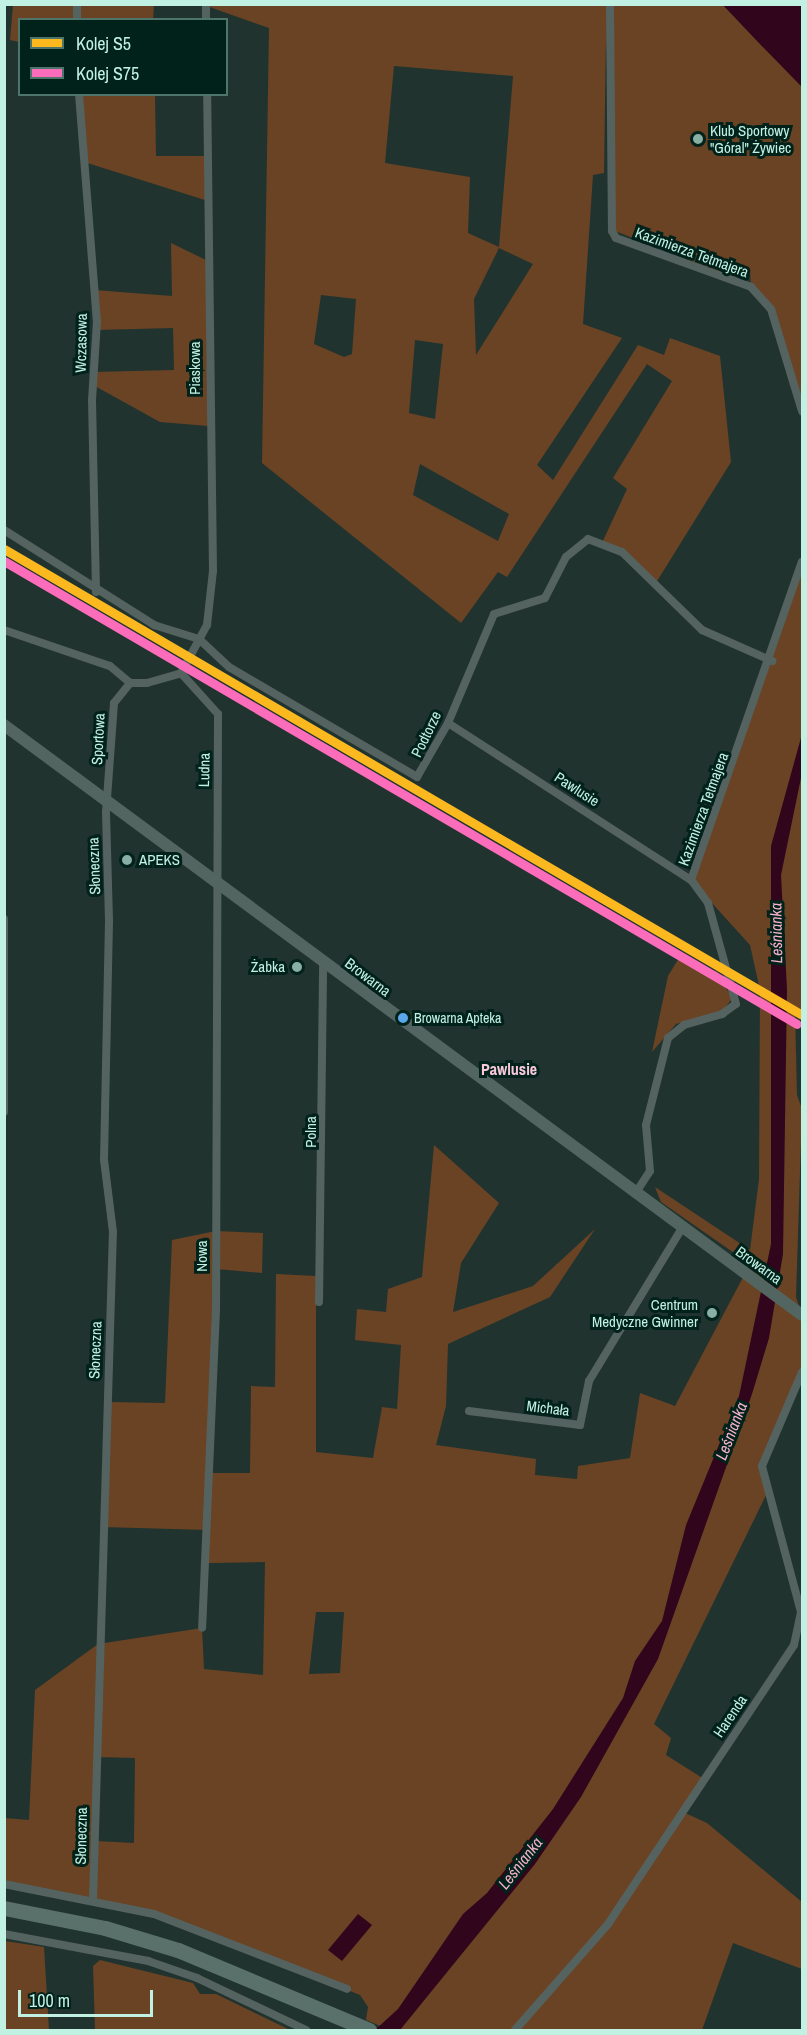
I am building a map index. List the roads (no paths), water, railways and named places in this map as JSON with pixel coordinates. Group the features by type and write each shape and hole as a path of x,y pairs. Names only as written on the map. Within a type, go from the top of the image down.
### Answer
{"highway":[{"path":"4,1908 105,1928 178,1950 369,2031"}],"street":[{"name":"Kazimierza Tetmajera","path":"610,4 612,231 616,238 751,287 771,309 802,411"},
{"name":"Wczasowa","path":"79,96 97,321 92,400 96,592"},
{"name":"Piaskowa","path":"199,639 207,625 213,571 207,96"},
{"name":"Podtorze","path":"4,530 96,592 166,631 199,639 229,667 411,775 423,771 448,723 494,614 545,598 566,557 588,539 622,552 702,630 772,661"},
{"name":"Kazimierza Tetmajera","path":"635,1194 650,1171 646,1125 668,1038 684,1025 722,1014 736,1004 708,903 691,880 772,661 802,562"},
{"path":"4,630 110,666 130,683 181,673 199,639"},
{"name":"Ludna","path":"181,673 218,714 216,883"},
{"name":"Sportowa","path":"108,802 114,703 130,683"},
{"name":"Pawlusie","path":"448,723 691,880"},
{"name":"Browarna","path":"4,725 635,1194 801,1313"},
{"name":"Słoneczna","path":"93,1900 113,1232 104,1160 108,802"},
{"name":"Nowa","path":"202,1628 216,1310 216,883"},
{"path":"4,919 4,1112"},
{"name":"Polna","path":"319,1302 323,962"},
{"name":"Michała","path":"469,1411 580,1425 589,1381 682,1228"},
{"name":"Harenda","path":"515,2031 608,1924 794,1645 801,1612 762,1466 802,1372"},
{"path":"4,1884 154,1914 346,1989"},
{"path":"4,1934 148,1961 197,1978 306,2031"}],"water":[{"path":"723,5 802,5 802,87 757,41"},
{"name":"Leśnianka","path":"802,734 802,773 781,875 787,989 783,1254 769,1338 752,1394 658,1659 581,1797 535,1864 400,2030 375,2030 398,2009 463,1914 487,1893 553,1809 623,1698 635,1661 662,1621 686,1525 739,1396 771,1244 771,846"},
{"path":"358,1914 372,1925 342,1961 328,1950"}],"rail line":[{"name":"S5","path":"4,549 802,1015"},
{"name":"S75","path":"4,561 797,1024"}],"place":[{"name":"Klub Sportowy \"Góral\" Żywiec","path":"698,139"},
{"name":"APEKS","path":"127,860"},
{"name":"Żabka","path":"297,967"},
{"name":"Browarna Apteka","path":"403,1018"},
{"name":"Centrum Medyczne Gwinner","path":"712,1313"}],"district":[{"name":"Pawlusie","path":"509,1069"}]}
